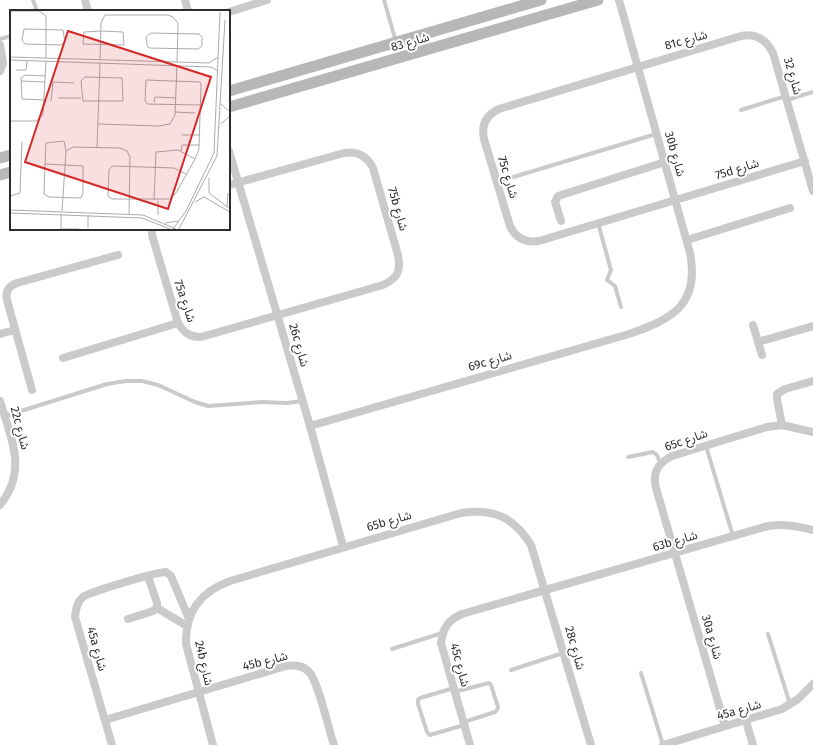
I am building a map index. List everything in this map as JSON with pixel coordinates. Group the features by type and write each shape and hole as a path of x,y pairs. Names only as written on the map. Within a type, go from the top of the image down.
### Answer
{"street":[{"path":"85,0 88,10"},
{"path":"185,0 188,10"},
{"path":"230,12 267,0"},
{"name":"شارع 83","path":"230,91 541,0"},
{"name":"شارع 83","path":"230,108 598,0"},
{"name":"30b شارع","path":"619,0 676,200 692,262 691,284 682,304 674,313"},
{"path":"444,45 455,36 505,20 506,15 502,12"},
{"name":"81c شارع","path":"638,66 741,36"},
{"name":"شارع 32","path":"741,36 757,36 764,40 774,53 813,191"},
{"path":"0,45 3,63 0,71"},
{"name":"75c شارع","path":"638,66 494,111 485,121 483,133 510,226 516,236 521,240 527,242 539,241 676,200"},
{"name":"75b شارع","path":"238,182 344,152 359,153 365,156 370,162 375,176 398,255 399,270 396,277 383,285 278,316"},
{"path":"0,158 10,154"},
{"name":"26c شارع","path":"230,154 310,426 343,546"},
{"name":"75d شارع","path":"676,200 805,161"},
{"path":"561,221 555,202 558,196 665,162"},
{"path":"0,175 10,172"},
{"path":"230,185 238,182"},
{"path":"687,240 790,208"},
{"name":"75a شارع","path":"152,230 152,235 178,324 187,334 194,337 201,337 278,316"},
{"path":"32,390 6,296 7,291 13,284 118,255"},
{"name":"69c شارع","path":"310,426 629,334 665,320 674,313"},
{"path":"63,358 178,324"},
{"path":"753,325 762,355"},
{"path":"758,342 813,326"},
{"path":"0,334 15,330"},
{"path":"782,426 777,399 778,394 785,389 813,381"},
{"name":"22c شارع","path":"0,401 14,446 16,460 16,473 12,486 6,498 0,505"},
{"name":"65c شارع","path":"675,554 654,480 655,472 660,463 672,456 758,429 782,426 813,432"},
{"name":"65b شارع","path":"230,581 343,546 461,513 475,511 495,514 514,524 528,539 536,558"},
{"name":"63b شارع","path":"545,591 764,527 793,525 813,530"},
{"name":"30a شارع","path":"675,554 726,726"},
{"name":"28c شارع","path":"536,558 591,745"},
{"path":"157,608 157,603 148,576 164,572 169,574 188,622"},
{"name":"45a شارع","path":"112,745 75,617 78,604 87,594 148,576"},
{"name":"24b شارع","path":"213,745 186,644 188,622 194,608 205,595 219,585 230,581"},
{"name":"45c شارع","path":"470,745 442,647 442,633 446,625 453,618 462,614 545,591"},
{"path":"128,618 157,608"},
{"path":"157,608 188,622"},
{"name":"45b شارع","path":"198,692 286,666 292,665 304,668 313,677 334,745"},
{"name":"45a شارع","path":"663,745 774,712 790,705 813,684"},
{"path":"105,720 198,692"},
{"path":"746,720 754,745"}],"lane":[{"path":"33,0 37,10"},
{"path":"384,0 396,42"},
{"path":"0,39 10,36"},
{"path":"741,110 813,92"},
{"path":"497,182 657,134"},
{"path":"598,223 611,270 607,280 615,286 621,307"},
{"path":"4,416 107,384 126,381 142,381 158,385 195,402 208,406 262,402 287,403 302,401"},
{"path":"706,446 733,537"},
{"path":"628,457 653,452 657,455 660,463"},
{"path":"392,649 442,633"},
{"path":"768,634 790,705"},
{"path":"511,670 564,653"},
{"path":"641,673 663,745"},
{"path":"489,683 498,710 430,735 427,732 418,700 420,698 454,690 489,683"}]}
